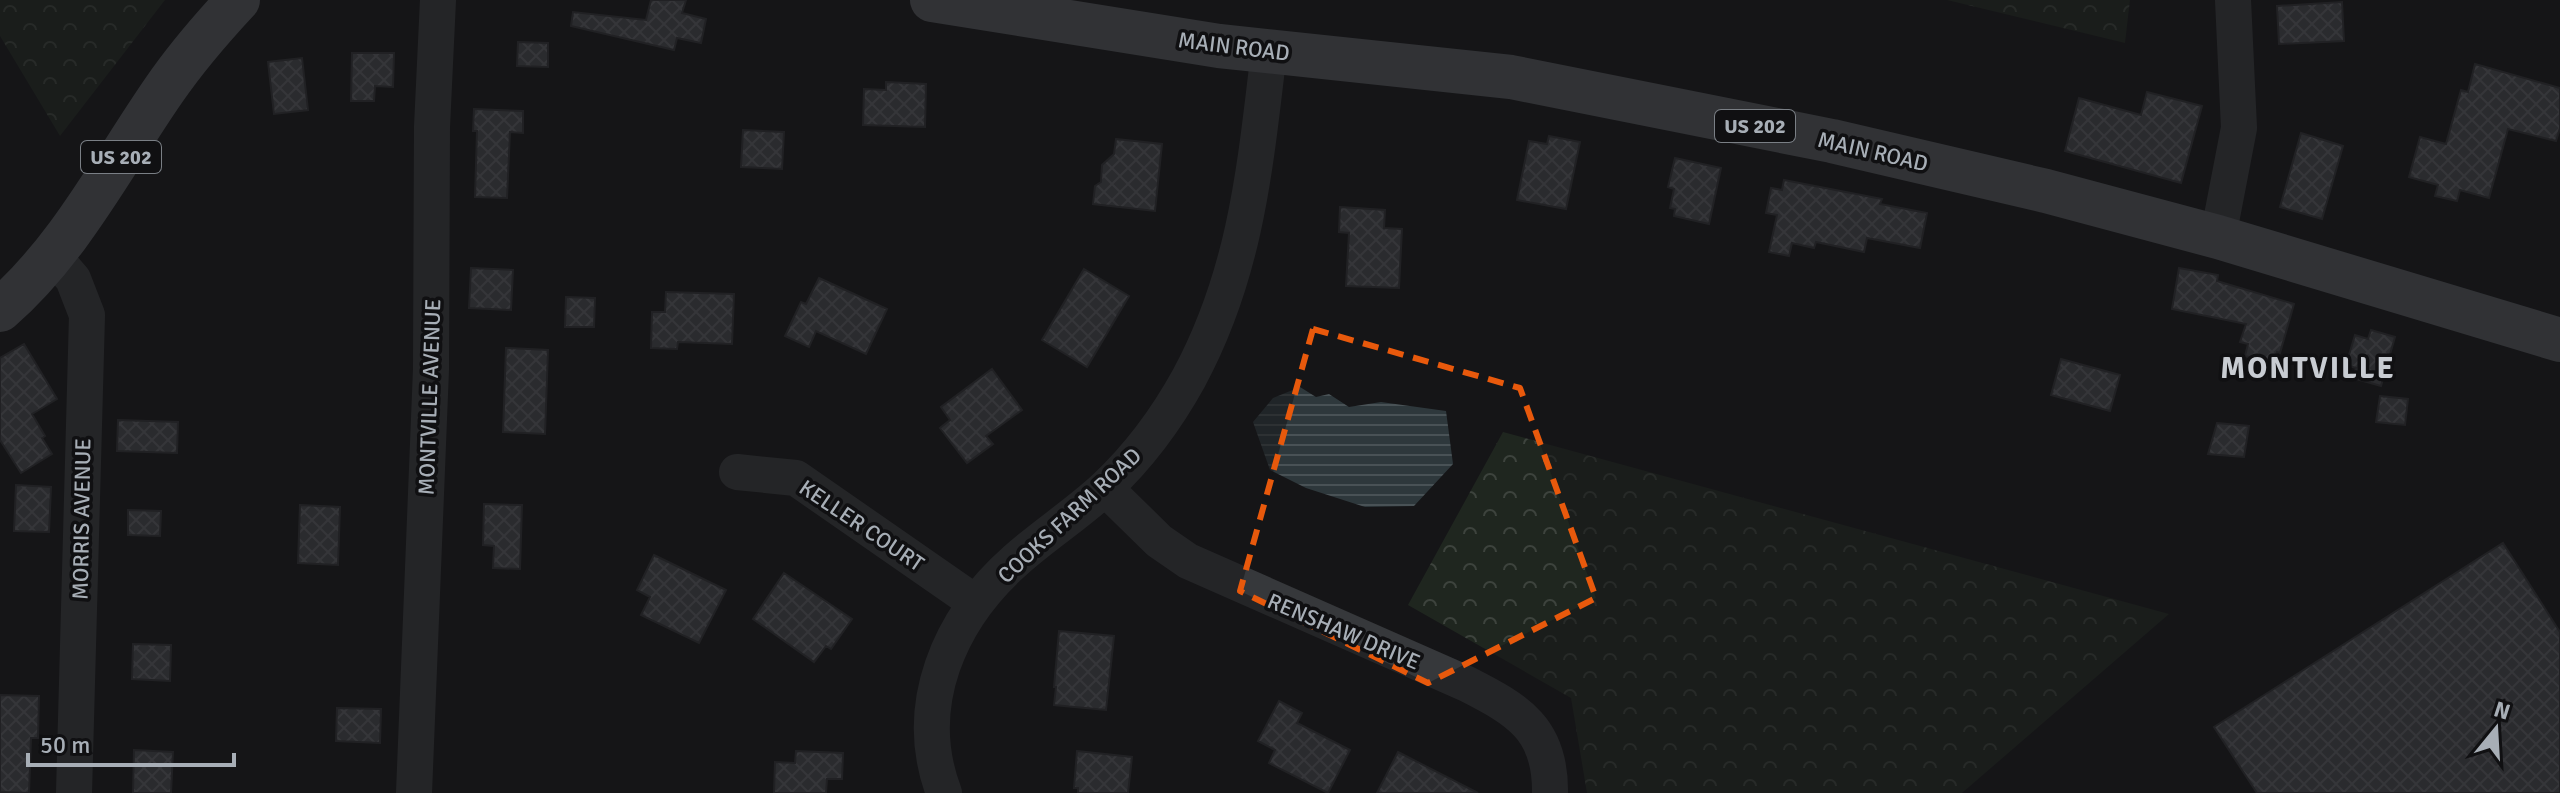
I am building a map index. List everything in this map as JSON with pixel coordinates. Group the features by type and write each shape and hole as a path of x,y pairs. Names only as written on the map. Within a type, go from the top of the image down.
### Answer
{"main road":[{"name":"US 202","path":"0,310 52,255 83,216 172,78 197,44 238,0"},
{"name":"MAIN ROAD","path":"932,0 1204,44 1511,77 1846,144 2046,191 2218,237 2560,340"}],"street":[{"name":"MONTVILLE AVENUE","path":"414,793 431,369 432,127 438,0"},
{"path":"2218,237 2239,128 2233,0"},
{"name":"COOKS FARM ROAD","path":"944,793 933,751 933,694 951,641 976,603 1012,563 1105,488 1135,457 1188,380 1213,329 1233,276 1251,199 1269,51"},
{"name":"MORRIS AVENUE","path":"52,255 73,279 87,315 74,793"},
{"name":"KELLER COURT","path":"737,472 796,478 976,603"},
{"name":"RENSHAW DRIVE","path":"1105,488 1159,541 1188,561 1467,684 1510,706 1525,719 1544,751 1550,793"}],"highlighted area":[{"path":"1313,329 1520,388 1596,598 1428,683 1240,591"}],"green space":[{"path":"0,0 165,0 60,136 0,36"},
{"path":"1947,0 2130,0 2125,43"},
{"path":"1503,432 2169,614 1962,793 1587,793 1571,698 1408,605"}],"shaded area":[{"path":"1300,387 1316,397 1329,394 1349,407 1381,402 1446,411 1453,464 1414,506 1365,507 1306,488 1270,470 1253,422 1273,398"}],"building":[{"path":"651,0 686,0 682,13 706,19 701,43 677,38 674,50 571,26 573,12 646,20"},
{"path":"2342,2 2344,41 2279,44 2277,6"},
{"path":"518,42 548,43 548,67 517,66"},
{"path":"352,53 394,53 393,87 375,86 374,101 351,101"},
{"path":"302,58 308,110 274,114 268,62"},
{"path":"2475,64 2560,88 2560,128 2556,141 2508,129 2489,198 2460,190 2457,201 2435,196 2438,185 2409,177 2420,137 2446,144 2461,90 2468,92"},
{"path":"886,82 926,84 925,127 863,125 864,89 886,90"},
{"path":"2147,92 2202,106 2181,183 2065,151 2079,98 2141,115"},
{"path":"474,109 523,111 523,133 510,132 507,198 475,197 477,131 473,131"},
{"path":"743,130 784,132 782,169 741,167"},
{"path":"2301,133 2343,146 2322,219 2280,207"},
{"path":"1549,136 1580,142 1566,209 1517,200 1529,141 1547,144"},
{"path":"1116,139 1162,144 1155,211 1093,204 1095,186 1101,182 1102,165 1114,154"},
{"path":"1675,158 1721,168 1709,224 1674,216 1675,209 1670,208 1674,189 1668,187"},
{"path":"1784,180 1882,199 1880,204 1927,213 1920,248 1867,238 1864,252 1816,242 1814,248 1792,243 1789,256 1769,252 1777,215 1766,213 1771,188 1782,190"},
{"path":"1340,207 1385,210 1384,228 1402,229 1399,288 1346,286 1349,233 1339,232"},
{"path":"471,268 513,270 511,310 469,308"},
{"path":"2179,268 2218,275 2217,281 2294,304 2274,364 2245,356 2248,344 2240,342 2246,324 2172,309"},
{"path":"1084,269 1129,296 1087,367 1042,340"},
{"path":"819,278 887,309 866,354 816,331 809,347 785,336 801,302 806,304"},
{"path":"666,292 734,294 732,344 678,342 677,349 651,348 652,312 665,312"},
{"path":"566,297 595,298 594,327 565,327"},
{"path":"2371,330 2395,337 2381,386 2353,378 2356,368 2346,365 2355,335 2368,339"},
{"path":"24,344 57,399 32,414 52,454 21,473 0,440 0,358"},
{"path":"506,348 548,350 545,434 503,432"},
{"path":"2061,359 2120,375 2110,411 2051,395"},
{"path":"992,369 1022,410 986,436 993,444 967,463 940,428 950,420 941,407"},
{"path":"2380,396 2408,399 2405,425 2376,422"},
{"path":"118,420 178,422 177,453 117,451"},
{"path":"2217,423 2249,426 2244,457 2208,454"},
{"path":"16,485 51,487 49,532 14,531"},
{"path":"484,504 522,505 520,569 493,568 494,546 483,545"},
{"path":"300,505 340,507 338,565 298,563"},
{"path":"128,510 161,511 160,536 128,535"},
{"path":"2503,543 2560,632 2560,793 2257,793 2214,727"},
{"path":"654,555 726,590 699,643 641,615 650,597 637,590"},
{"path":"784,573 852,619 831,649 826,646 814,662 753,619"},
{"path":"1059,631 1114,636 1106,710 1054,705"},
{"path":"133,644 171,645 170,681 132,679"},
{"path":"0,695 39,696 38,738 31,738 29,793 0,792"},
{"path":"1279,701 1302,713 1297,723 1350,750 1328,793 1269,763 1275,750 1258,741"},
{"path":"337,708 381,709 380,743 336,741"},
{"path":"134,750 173,752 171,793 133,793"},
{"path":"796,751 843,753 842,779 827,779 826,793 774,793 775,762 795,763"},
{"path":"1077,751 1132,757 1128,793 1078,793 1078,788 1074,788"},
{"path":"1398,752 1478,793 1377,793"}],"district":[{"name":"MONTVILLE","path":"2308,368"}]}
